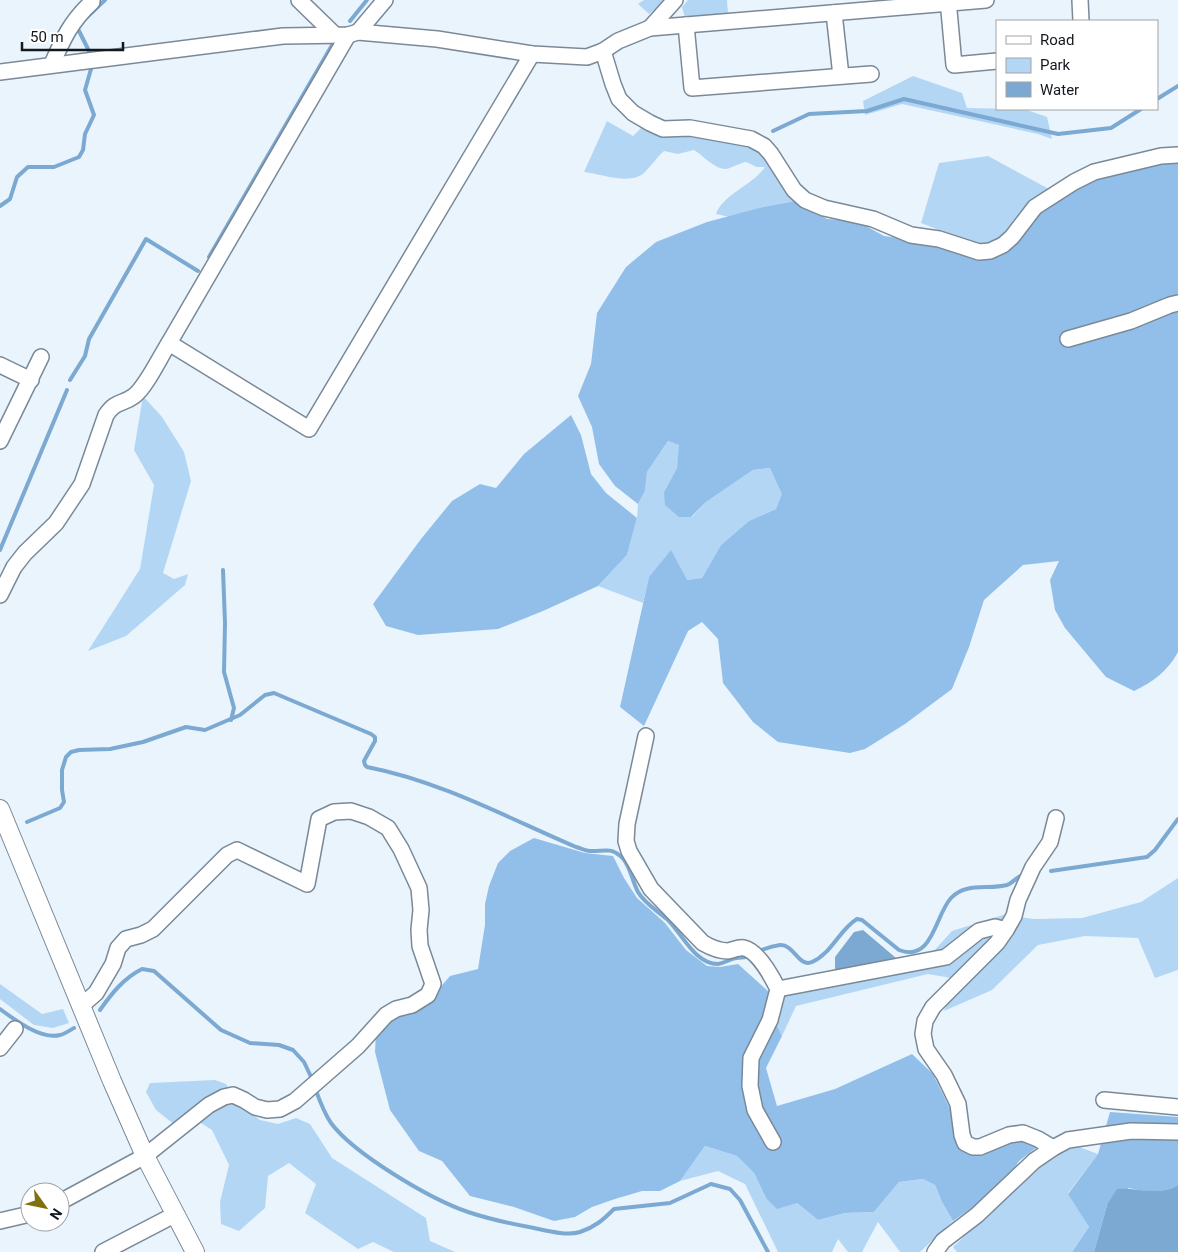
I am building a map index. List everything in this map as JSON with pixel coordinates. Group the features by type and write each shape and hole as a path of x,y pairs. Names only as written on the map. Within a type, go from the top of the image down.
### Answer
{"street":[{"path":"52,64 65,34 78,15 92,0"},
{"path":"299,0 347,34"},
{"path":"0,594 14,567 25,553 56,523 82,484 106,415 111,407 134,396 169,343 347,34 385,0"},
{"path":"650,28 676,0"},
{"path":"0,72 283,36 347,34 437,39 532,54 587,57 604,51 618,41 650,28 834,13 851,6 986,0"},
{"path":"1080,0 1081,20"},
{"path":"948,2 954,65 996,61"},
{"path":"834,13 841,76"},
{"path":"686,25 692,88 871,74"},
{"path":"604,51 619,99 633,113 650,124 663,129 690,128 751,139 764,146 771,154 794,190 804,200 824,208 873,219 911,235 939,239 979,252 990,252 1003,245 1012,238 1036,207 1074,182 1094,172 1161,156 1178,155"},
{"path":"169,343 309,429 532,54"},
{"path":"1068,339 1131,321 1178,303"},
{"path":"0,441 42,358"},
{"path":"0,364 30,380"},
{"path":"646,736 627,824 626,841 629,851 651,890 702,943 726,951 742,948 752,953 771,975 778,989 770,1020 751,1058 750,1086 754,1110 773,1142"},
{"path":"0,809 112,1081 146,1156 195,1252"},
{"path":"70,1197 146,1156 209,1105 224,1096 233,1095 255,1107 274,1109 280,1109 295,1101 358,1046 386,1014 412,1005 428,995 433,984 420,946 421,910 419,888 388,828 369,817 351,811 334,812 319,819 307,884 237,850 227,855 153,929 126,939 118,948 113,964 96,994 81,1006"},
{"path":"1053,1148 1023,1133 1009,1135 980,1147 973,1147 965,1143 962,1135 958,1104 944,1075 926,1049 923,1034 925,1021 933,1007 997,942 1006,930 1014,916 1018,900 1033,867 1050,842 1056,818"},
{"path":"778,989 946,957 979,931 995,927 1006,930"},
{"path":"0,1048 15,1029"},
{"path":"1104,1100 1178,1108"},
{"path":"935,1252 943,1241 977,1215 1034,1161 1068,1140 1122,1133 1178,1132"},
{"path":"103,1252 176,1214"},
{"path":"0,1221 20,1216"}],"green space":[{"path":"644,0 666,0 649,14 638,4"},
{"path":"688,0 727,0 728,14 685,18 682,7"},
{"path":"913,76 962,93 967,108 1027,110 1047,117 1052,139 1038,134 902,104 865,115 863,101"},
{"path":"607,121 633,136 642,127 667,135 692,133 756,145 770,160 795,201 763,207 730,217 716,214 731,195 753,179 765,167 757,167 746,162 726,169 713,165 694,150 678,154 664,151 645,172 632,178 616,178 584,172"},
{"path":"988,156 1049,189 999,243 980,246 921,223 939,163"},
{"path":"143,396 162,417 184,452 191,481 163,573 174,579 188,574 185,585 126,636 88,651 140,569 154,485 134,450"},
{"path":"668,441 680,445 677,468 664,492 692,517 706,502 753,470 770,468 783,494 776,509 749,521 721,545 702,578 688,580 649,577 643,603 598,586 627,555 637,518 638,504 645,491 647,472"},
{"path":"1178,878 1178,970 1155,978 1138,938 1085,936 1038,945 992,990 944,1011 957,979 928,974 796,1006 782,1036 768,1006 769,992 931,954 952,931 1003,915 1035,919 1082,918 1141,902"},
{"path":"0,984 42,1014 63,1009 69,1023 53,1028 34,1025 0,999"},
{"path":"215,1080 226,1084 240,1104 260,1120 278,1124 296,1118 310,1124 332,1158 426,1218 430,1241 455,1252 394,1252 373,1242 358,1249 305,1213 316,1184 289,1163 268,1176 265,1208 239,1231 221,1224 220,1202 229,1165 212,1130 193,1118 175,1125 156,1110 146,1092 150,1083"},
{"path":"1074,1145 1098,1154 1068,1193 1089,1227 1072,1252 957,1252 953,1247 1041,1163"},
{"path":"705,1146 737,1156 754,1173 766,1198 797,1203 818,1220 845,1213 874,1212 899,1182 923,1179 935,1185 953,1221 920,1252 900,1252 878,1222 862,1252 848,1252 838,1239 832,1252 778,1252 745,1184 718,1171 680,1181"}],"shaded area":[{"path":"1178,161 1178,652 1165,670 1154,680 1134,691 1106,677 1065,628 1055,610 1050,580 1059,561 1023,565 984,600 969,647 952,689 905,724 865,749 850,753 778,742 753,722 723,683 718,639 702,622 688,631 644,726 620,707 649,577 671,550 687,580 702,578 721,545 749,521 776,509 782,494 770,468 753,470 706,502 691,517 679,517 665,505 664,492 677,468 679,445 668,441 647,472 645,491 638,504 615,486 599,464 592,427 578,396 591,364 597,313 626,267 656,242 707,222 763,207 795,201 827,219 857,221 884,236 929,242 987,257 1040,211 1074,189 1106,173"},
{"path":"571,415 581,435 591,474 606,493 637,518 627,555 598,586 498,629 418,635 386,626 373,604 452,501 480,484 496,488 524,454"},
{"path":"534,838 585,853 613,856 637,898 665,923 686,950 707,966 720,967 738,964 769,992 768,1006 782,1036 766,1068 777,1106 835,1089 912,1054 933,1074 952,1113 958,1146 970,1154 1022,1139 1037,1147 1019,1161 1009,1176 977,1204 953,1221 935,1185 923,1179 899,1182 874,1212 845,1213 818,1220 797,1203 777,1209 766,1198 754,1173 737,1156 705,1146 680,1181 660,1191 642,1191 615,1199 592,1207 575,1217 554,1221 514,1207 470,1196 442,1161 419,1151 390,1110 375,1052 376,1032 394,1015 437,991 450,976 478,969 485,925 485,904 489,886 498,863 510,851"},
{"path":"1110,1112 1178,1117 1178,1185 1166,1190 1154,1191 1129,1188 1107,1205 1094,1252 1072,1252 1089,1227 1068,1194 1098,1154"}],"water":[{"path":"863,930 896,958 835,970 835,957 854,932"},
{"path":"1178,1185 1178,1252 1094,1252 1107,1205 1117,1189 1155,1191 1170,1189"}],"waterway":[{"path":"87,17 105,0"},
{"path":"350,21 367,0"},
{"path":"77,27 90,53"},
{"path":"209,257 335,40"},
{"path":"0,206 10,199 17,177 28,167 54,167 79,157 83,150 85,134 94,115 85,90 91,69"},
{"path":"1158,98 1178,86"},
{"path":"773,131 809,114 867,111 904,99 1058,134 1111,128 1139,110"},
{"path":"70,380 85,356 89,339 146,239 198,271"},
{"path":"0,550 67,390"},
{"path":"223,570 224,672 234,708 231,720"},
{"path":"27,822 60,808 64,802 62,770 66,757 71,752 110,749 143,742 186,727 205,730 240,715 265,695 274,693 375,737 375,741 364,761 367,767 421,781 576,847 588,851 609,850 616,853 626,863 641,896 674,926 696,954 710,963 718,964 751,955"},
{"path":"1051,871 1147,857 1155,850 1178,819"},
{"path":"757,952 780,945 789,948 803,962 812,962 825,953 845,929 857,919 862,920 899,950 910,952 919,950 926,944 946,906 957,893 970,888 1007,885 1023,875"},
{"path":"100,1010 124,981 142,969 154,971 221,1030 250,1043 279,1045 293,1050 304,1062 313,1081"},
{"path":"0,1009 28,1028 45,1035 60,1035 74,1028"},
{"path":"315,1088 331,1123 357,1148 414,1186 452,1206 468,1212 545,1230 575,1233 594,1225 614,1209 670,1203 711,1184 730,1189 740,1200 768,1252"}]}
